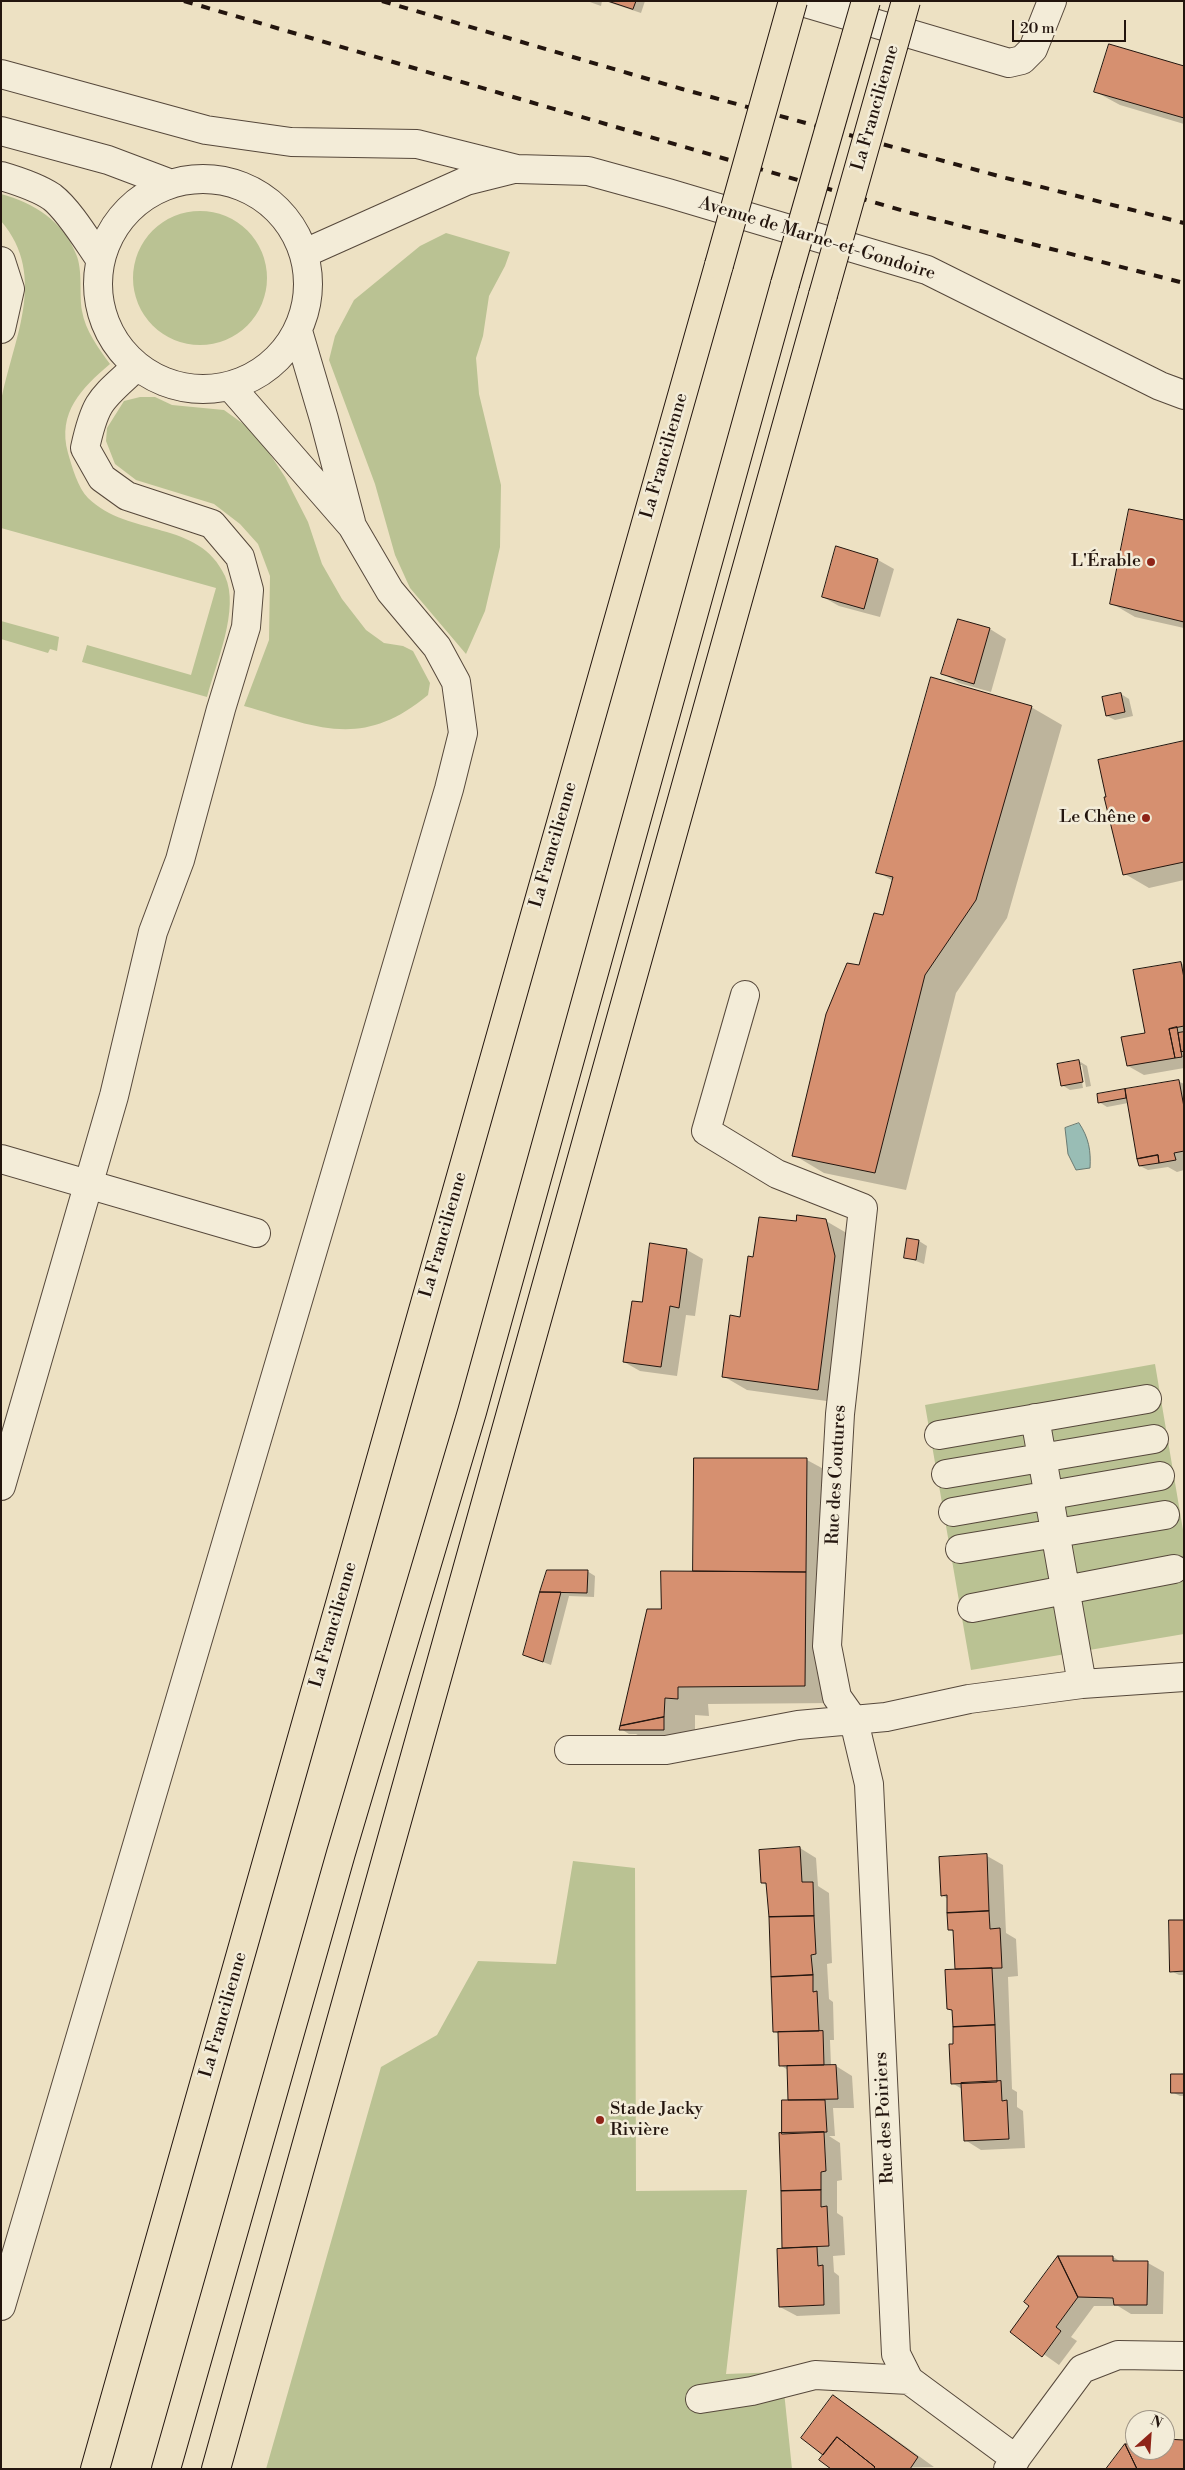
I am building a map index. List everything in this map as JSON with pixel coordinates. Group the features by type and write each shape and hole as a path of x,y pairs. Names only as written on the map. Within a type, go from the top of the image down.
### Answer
{"main road":[{"name":"La Francilienne","path":"95,2469 792,1"},
{"path":"166,2469 341,1853 472,1412 785,284 866,1"},
{"name":"La Francilienne","path":"216,2469 906,1"}],"street":[{"path":"799,1 1009,63 1022,60 1033,50 1052,1"},
{"name":"Avenue de Marne-et-Gondoire","path":"1,74 206,130 291,142 417,144 517,169 588,171 927,270 1160,386 1184,395"},
{"path":"1,132 108,160 169,183"},
{"name":"Avenue de Marne-et-Gondoire","path":"305,253 466,181 517,169"},
{"path":"1,176 23,182 52,198 78,228 100,259"},
{"path":"203,177 236,183 259,194 266,198 290,223 305,253 310,279 307,306 298,331 282,356 258,374 230,386 198,389 166,383 137,366 116,345 103,318 97,289 100,259 114,227 137,200 169,183 203,177"},
{"path":"1,261 10,289 1,329"},
{"path":"298,331 324,419 352,526"},
{"path":"1,1486 114,1096 153,932 180,860 221,709 246,627 249,590 240,557 212,524 127,496 102,478 85,448 92,417 100,401 137,366"},
{"path":"1,2306 446,798 463,733 456,682 438,647 390,591 352,526 230,386"},
{"name":"Rue des Coutures","path":"745,995 706,1131 777,1174 863,1208 840,1414 827,1646 837,1697 854,1721"},
{"path":"1,1159 256,1234"},
{"path":"939,1435 1147,1399"},
{"path":"1035,1418 1082,1684"},
{"path":"946,1474 1154,1440"},
{"path":"953,1512 1160,1476"},
{"path":"960,1549 1166,1515"},
{"path":"972,1608 1174,1569"},
{"path":"569,1750 666,1750 798,1725 886,1717 969,1699 1082,1684 1184,1677"},
{"name":"Rue des Poiriers","path":"854,1721 868,1784 896,2354 909,2380 1012,2464"},
{"path":"1012,2464 1082,2369 1118,2355 1184,2356"},
{"path":"700,2399 752,2391 815,2375 909,2380"}],"green space":[{"path":"1,194 36,208 55,223 70,242 78,260 81,304 86,325 110,364 90,382 74,402 66,425 65,438 68,453 81,489 88,498 105,510 123,519 181,537 198,545 213,558 225,576 229,589 228,620 221,652 207,697 82,662 87,645 191,675 216,588 1,528 1,402 23,310 25,287 23,264 15,242 1,221"},
{"path":"200,211 226,216 248,230 262,252 267,278 262,304 248,326 226,340 200,345 174,340 152,326 138,304 133,278 138,252 152,230 174,216"},
{"path":"446,233 510,252 505,266 489,296 483,336 476,358 479,394 501,485 500,547 485,611 466,654 410,588 395,555 375,484 329,360 335,336 354,300 420,246"},
{"path":"140,397 155,397 172,405 224,410 256,433 285,477 308,522 322,564 342,599 366,630 384,643 403,646 413,651 430,683 428,695 404,712 382,723 360,728 339,729 317,726 244,706 269,640 270,576 258,544 240,524 214,504 136,480 115,464 106,441 107,428 124,401"},
{"path":"1,621 59,637 57,651 50,649 48,653 1,639"},
{"path":"1155,1364 1184,1536 1184,1634 971,1670 925,1405"},
{"path":"573,1861 635,1868 636,2191 747,2190 726,2374 782,2372 792,2469 266,2469 381,2067 437,2035 478,1961 556,1964"}],"water":[{"path":"1079,1123 1089,1145 1090,1168 1076,1170 1068,1154 1065,1128"}],"building":[{"path":"608,1 636,1 633,9"},
{"path":"1109,44 1184,66 1184,118 1094,92"},
{"name":"L'Érable","path":"1129,509 1184,520 1184,622 1110,604"},
{"path":"836,546 878,559 864,609 822,597"},
{"path":"958,619 990,628 974,684 941,674"},
{"path":"931,677 1032,706 976,900 925,975 875,1173 792,1156 826,1014 847,963 859,965 874,913 883,915 893,877 876,873"},
{"path":"1121,693 1125,712 1106,716 1102,697"},
{"name":"Le Chêne","path":"1184,741 1184,862 1123,875 1104,797 1106,797 1098,760"},
{"path":"1181,962 1184,978 1184,1026 1169,1029 1175,1058 1127,1066 1121,1037 1145,1033 1133,970"},
{"path":"1177,1027 1182,1057 1175,1058 1169,1029"},
{"path":"1184,1032 1184,1051 1181,1052 1178,1033"},
{"path":"1079,1060 1083,1082 1061,1086 1057,1064"},
{"path":"1179,1080 1184,1107 1184,1151 1174,1153 1176,1160 1159,1163 1158,1155 1137,1159 1125,1089"},
{"path":"1125,1089 1126,1098 1098,1103 1097,1094"},
{"path":"1158,1155 1159,1163 1139,1166 1137,1159"},
{"path":"797,1215 826,1219 835,1256 818,1390 722,1377 730,1315 740,1317 748,1256 753,1257 759,1217 796,1221"},
{"path":"907,1238 919,1240 916,1260 904,1258"},
{"path":"650,1243 687,1249 679,1308 670,1306 661,1367 623,1362 632,1301 642,1302"},
{"path":"694,1458 807,1458 806,1572 693,1571"},
{"path":"547,1570 588,1570 587,1593 540,1592"},
{"path":"661,1571 806,1572 805,1686 678,1687 678,1699 665,1698 664,1717 620,1726 647,1609 661,1609"},
{"path":"540,1592 561,1592 543,1662 523,1655"},
{"path":"664,1717 664,1730 619,1730 620,1726"},
{"path":"800,1847 802,1882 813,1882 814,1916 769,1917 766,1883 761,1883 759,1850"},
{"path":"987,1854 989,1911 947,1913 947,1895 941,1896 939,1857"},
{"path":"989,1911 990,1929 1000,1928 1002,1968 955,1969 953,1930 948,1930 947,1913"},
{"path":"814,1916 816,1954 811,1955 813,1975 771,1977 769,1917"},
{"path":"1169,1920 1184,1920 1184,1971 1170,1972"},
{"path":"992,1968 995,2025 953,2027 952,2010 947,2009 945,1970"},
{"path":"813,1975 813,1992 817,1991 819,2031 773,2032 771,1977"},
{"path":"995,2025 997,2082 951,2084 949,2044 953,2044 953,2027"},
{"path":"823,2031 824,2065 779,2066 778,2032"},
{"path":"836,2065 838,2099 788,2100 787,2066"},
{"path":"1171,2074 1184,2074 1184,2093 1171,2093"},
{"path":"1001,2081 1002,2101 1007,2100 1009,2139 964,2141 961,2083"},
{"path":"782,2100 825,2100 827,2132 782,2134"},
{"path":"824,2132 826,2171 821,2172 821,2190 781,2191 779,2133"},
{"path":"821,2190 821,2207 827,2206 829,2246 782,2248 781,2191"},
{"path":"817,2247 818,2266 823,2265 824,2305 779,2307 777,2249"},
{"path":"1058,2256 1078,2297 1056,2327 1061,2331 1042,2357 1010,2332 1029,2306 1024,2302"},
{"path":"1058,2256 1113,2256 1113,2261 1148,2261 1147,2305 1114,2305 1113,2298 1078,2297"},
{"path":"833,2395 918,2457 910,2469 873,2469 875,2467 837,2437 823,2455 801,2438"},
{"path":"837,2437 875,2467 873,2469 831,2469 819,2460"},
{"path":"1175,2440 1184,2440 1184,2469 1137,2469 1133,2460 1175,2460"},
{"path":"1125,2444 1125,2460 1133,2460 1137,2469 1106,2469"}],"railway":[{"path":"184,1 911,213 1184,283"},
{"path":"382,1 682,89 1002,177 1184,223"}],"place":[{"name":"L'Érable","path":"1151,562"},
{"name":"Le Chêne","path":"1146,818"},
{"name":"Stade Jacky Rivière","path":"600,2120"}]}
